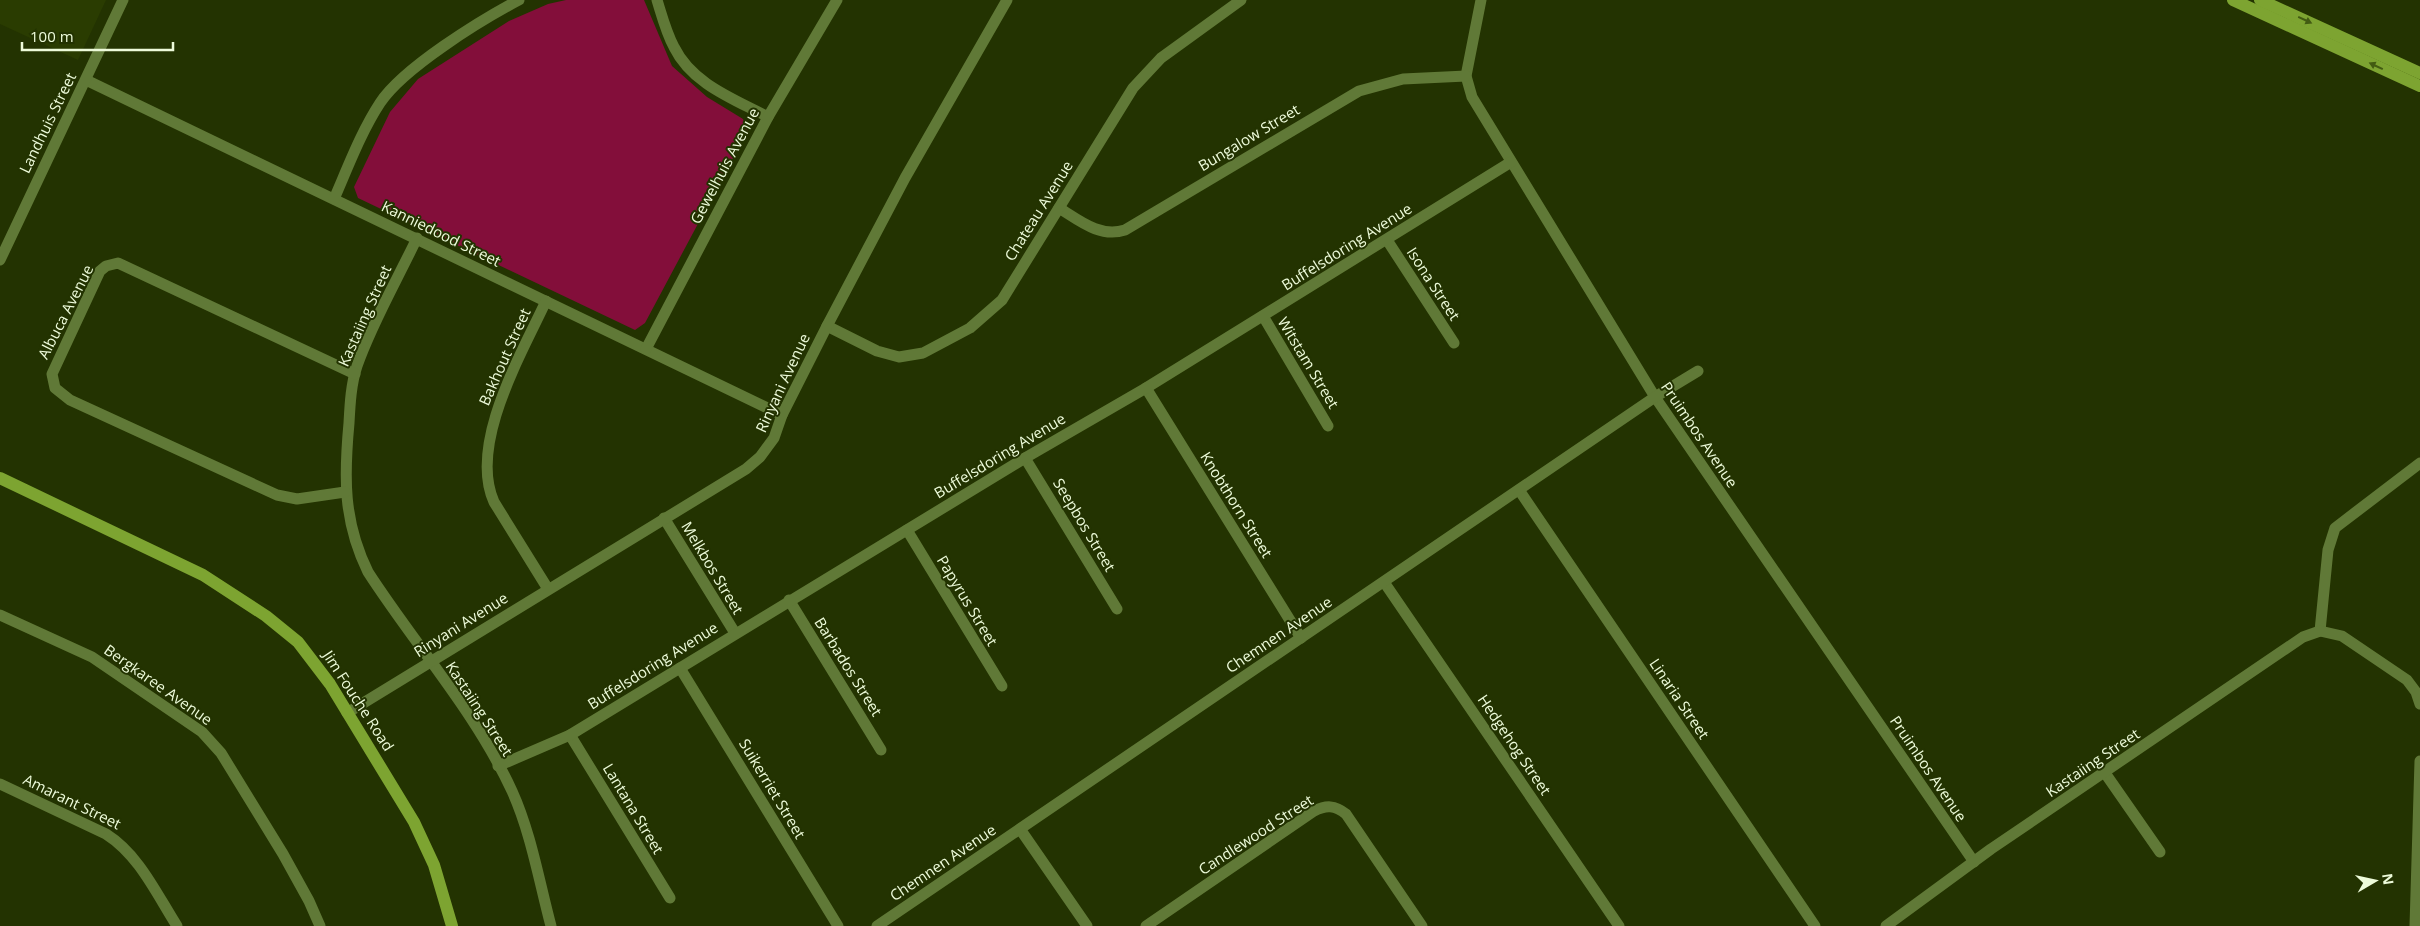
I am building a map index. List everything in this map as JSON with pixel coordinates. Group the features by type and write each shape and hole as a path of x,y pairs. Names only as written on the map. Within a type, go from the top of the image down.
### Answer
{"street":[{"name":"Landhuis Street","path":"0,260 123,0"},
{"path":"334,199 370,120 390,90 414,68 519,0"},
{"path":"656,0 674,48 693,73 720,92 768,117"},
{"name":"Gewelhuis Avenue","path":"646,348 768,117 837,0"},
{"name":"Rinyani Avenue","path":"348,713 746,469 760,457 774,438 782,415 904,178 1007,0"},
{"name":"Chateau Avenue","path":"827,326 890,355 911,356 939,346 970,328 1002,300 1124,101 1145,73 1161,58 1241,0"},
{"name":"Pruimbos Avenue","path":"1481,0 1466,76 1472,97 1655,397 1974,862"},
{"path":"2233,0 2420,86"},
{"path":"2260,0 2420,73"},
{"name":"Bungalow Street","path":"1059,208 1102,232 1113,233 1125,230 1359,91 1403,79 1466,76"},
{"name":"Kanniedood Street","path":"86,80 782,415"},
{"name":"Buffelsdoring Avenue","path":"498,766 570,735 789,600 1025,458 1146,388 1511,162"},
{"name":"Kastaiing Street","path":"417,238 355,374 348,431 345,492 357,543 368,572 462,705 512,790 522,817 551,926"},
{"name":"Isona Street","path":"1387,240 1454,343"},
{"name":"Albuca Avenue","path":"345,492 297,499 276,495 70,400 55,388 52,374 100,271 106,266 118,263 355,374"},
{"name":"Bakhout Street","path":"546,301 498,407 493,427 488,472 490,490 494,502 548,589"},
{"name":"Witstam Street","path":"1262,316 1328,426"},
{"name":"Chemnen Avenue","path":"877,926 1655,397 1698,371"},
{"name":"Knobthorn Street","path":"1146,388 1300,638"},
{"name":"Seepbos Street","path":"1025,458 1117,609"},
{"path":"2420,463 2334,528 2328,550 2320,631 2342,636 2402,676 2412,685 2420,704"},
{"name":"Jim Fouche Road","path":"0,478 187,566 241,599 285,631 303,648 330,684 424,842 434,865 452,926"},
{"name":"Linaria Street","path":"1519,490 1815,926"},
{"name":"Melkbos Street","path":"664,518 735,633"},
{"name":"Papyrus Street","path":"907,530 1002,686"},
{"name":"Hedgehog Street","path":"1384,582 1619,926"},
{"name":"Barbados Street","path":"789,600 881,750"},
{"name":"Bergkaree Avenue","path":"0,615 103,664 176,713 212,742 290,867 320,926"},
{"name":"Kastaiing Street","path":"1886,926 1974,862 2303,637 2320,631"},
{"name":"Suikerriet Street","path":"680,668 838,926"},
{"name":"Lantana Street","path":"570,735 670,898"},
{"path":"2415,926 2420,761"},
{"path":"2105,773 2160,852"},
{"name":"Amarant Street","path":"0,784 119,842 132,854 176,926"},
{"name":"Candlewood Street","path":"1146,926 1314,811 1328,806 1334,807 1346,814 1422,926"},
{"path":"1020,829 1087,926"}],"shaded area":[{"path":"0,0 106,0 78,60 0,24"},
{"path":"566,0 644,0 672,66 707,97 743,119 748,130 645,323 635,330 358,198 354,187 390,112 418,79 509,21 548,4"}]}
